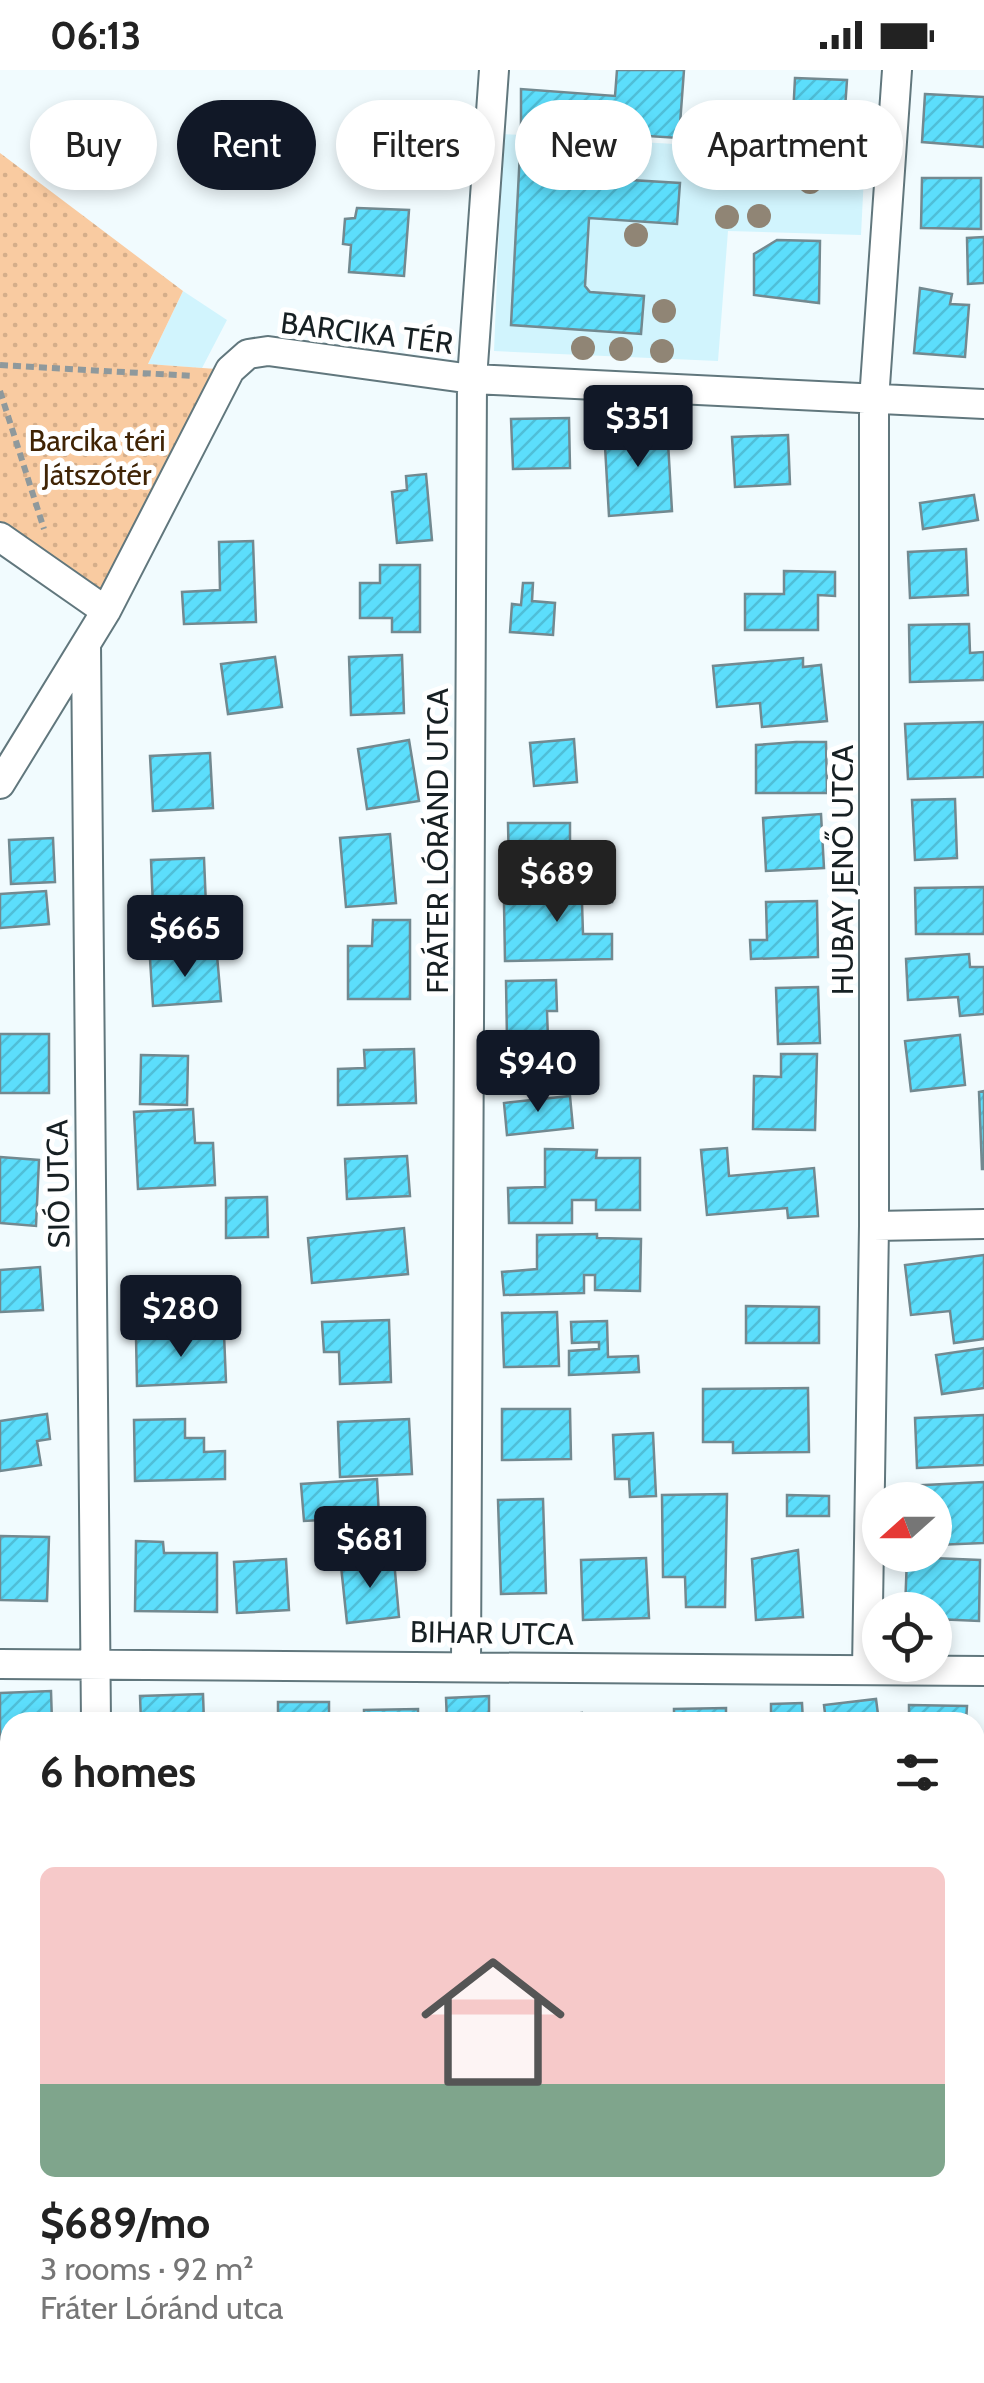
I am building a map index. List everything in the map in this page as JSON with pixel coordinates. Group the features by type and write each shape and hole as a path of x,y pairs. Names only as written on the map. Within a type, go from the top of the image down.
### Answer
{"street":[{"name":"BARCIKA TÉR","path":"0,784 106,610 225,378 248,354 268,352 472,379 494,70"},
{"name":"HUBAY JENŐ UTCA","path":"868,1592 874,1226 874,400 897,70"},
{"path":"472,379 984,404"},
{"name":"FRÁTER LÓRÁND UTCA","path":"466,1664 472,379"},
{"path":"0,537 106,610"},
{"name":"SIÓ UTCA","path":"86,645 96,1712"},
{"path":"874,1226 984,1224"},
{"name":"BIHAR UTCA","path":"0,1664 466,1664 862,1670"},
{"name":"BIHAR UTCA","path":"952,1671 984,1671"}],"path":[{"path":"0,365 225,378"},
{"path":"0,391 60,578"}],"shaded area":[{"path":"503,134 515,135 515,190 652,190 652,143 672,144 672,190 863,190 861,235 728,231 718,361 494,351"},
{"path":"183,291 227,320 202,368 148,364"}],"green space":[{"name":"Barcika téri Játszótér","path":"0,153 30,176 30,190 49,190 183,291 148,364 230,370 106,611 0,537"}],"building":[{"path":"617,70 684,70 682,100 672,100 672,138 652,136 652,100 521,100 521,89 615,96"},
{"path":"795,78 847,80 846,100 794,100"},
{"path":"925,94 984,97 984,147 922,142"},
{"path":"922,178 981,178 981,229 921,228"},
{"path":"652,181 672,183 672,190 679,190 677,224 589,218 585,286 590,292 644,296 641,334 511,325 518,190 652,190"},
{"path":"357,208 409,210 404,276 349,272 351,245 343,244 345,219 355,218"},
{"path":"984,237 984,283 968,284 967,238"},
{"path":"777,240 820,241 819,303 754,295 754,254"},
{"path":"920,288 952,294 950,304 969,305 965,357 914,353"},
{"path":"569,418 570,468 513,469 511,419"},
{"path":"667,425 672,511 609,516 604,429"},
{"path":"788,435 790,484 735,487 732,437"},
{"path":"426,474 432,540 397,543 392,492 407,490 406,476"},
{"path":"974,495 978,520 923,529 920,503"},
{"path":"253,541 256,622 184,624 182,592 220,590 219,542"},
{"path":"966,549 968,595 910,598 908,552"},
{"path":"380,565 420,565 420,632 392,632 392,618 360,618 360,583 380,583"},
{"path":"784,571 835,572 835,596 818,595 818,630 745,630 745,594 784,594"},
{"path":"523,583 533,583 532,601 555,603 553,635 510,632 512,604 521,605"},
{"path":"969,624 970,653 984,652 984,680 910,682 909,625"},
{"path":"402,655 404,713 351,715 349,657"},
{"path":"275,657 282,707 228,714 221,664"},
{"path":"803,658 803,667 821,665 827,721 762,727 760,703 717,707 713,666"},
{"path":"984,722 984,777 908,779 905,724"},
{"path":"574,739 577,782 534,786 530,743"},
{"path":"409,740 419,801 367,809 358,749"},
{"path":"826,742 827,793 756,793 756,745"},
{"path":"210,753 213,808 153,811 150,756"},
{"path":"955,799 957,858 915,860 912,800"},
{"path":"821,814 824,868 766,871 763,818"},
{"path":"508,823 570,823 570,872 509,872"},
{"path":"390,834 396,903 346,907 340,838"},
{"path":"53,838 55,882 11,884 9,840"},
{"path":"204,858 206,906 153,907 151,860"},
{"path":"612,881 612,902 582,903 583,934 612,934 612,959 505,961 504,904 544,903 544,882"},
{"path":"984,887 984,934 916,934 915,888"},
{"path":"46,891 49,924 0,928 0,894"},
{"path":"817,901 818,957 751,959 750,940 767,940 766,902"},
{"path":"373,920 410,920 410,999 348,999 348,946 372,946"},
{"path":"969,954 970,967 984,967 984,1014 960,1016 958,997 908,1000 906,959"},
{"path":"217,955 221,1001 153,1006 150,959"},
{"path":"556,980 557,1011 547,1011 548,1039 507,1040 506,981"},
{"path":"818,987 820,1043 778,1044 776,988"},
{"path":"0,1034 49,1034 49,1093 0,1093"},
{"path":"960,1035 965,1085 911,1091 905,1041"},
{"path":"414,1049 416,1103 338,1105 338,1069 365,1068 364,1050"},
{"path":"781,1054 817,1054 815,1130 753,1129 754,1076 781,1077"},
{"path":"141,1055 188,1056 187,1105 140,1104"},
{"path":"984,1091 984,1169 982,1169 979,1092"},
{"path":"570,1096 573,1128 507,1135 504,1103"},
{"path":"193,1109 195,1143 213,1143 215,1185 138,1189 134,1112"},
{"path":"727,1148 729,1176 814,1168 818,1216 788,1218 787,1208 707,1215 701,1150"},
{"path":"545,1149 597,1150 596,1158 640,1158 640,1210 596,1210 596,1200 572,1200 572,1223 509,1223 508,1188 545,1187"},
{"path":"407,1156 410,1196 347,1199 345,1159"},
{"path":"0,1157 39,1160 36,1226 0,1223"},
{"path":"267,1197 268,1237 226,1238 226,1198"},
{"path":"404,1228 408,1274 312,1283 308,1238"},
{"path":"597,1234 597,1238 641,1239 640,1291 595,1290 595,1275 584,1275 584,1293 504,1295 502,1272 537,1269 537,1235"},
{"path":"984,1255 984,1339 954,1343 950,1311 911,1315 905,1265"},
{"path":"40,1267 43,1310 0,1312 0,1270"},
{"path":"746,1306 819,1307 819,1343 746,1343"},
{"path":"557,1312 559,1366 504,1367 502,1313"},
{"path":"389,1320 391,1382 340,1384 339,1352 324,1352 322,1322"},
{"path":"607,1321 608,1357 638,1356 639,1372 569,1375 569,1351 599,1349 599,1342 572,1343 571,1322"},
{"path":"224,1334 226,1382 137,1386 136,1337"},
{"path":"984,1348 984,1388 942,1394 936,1355"},
{"path":"808,1388 809,1452 733,1453 733,1442 703,1442 703,1389"},
{"path":"502,1409 570,1409 571,1459 502,1460"},
{"path":"47,1414 50,1439 37,1441 41,1465 0,1471 0,1421"},
{"path":"984,1415 984,1465 917,1468 915,1418"},
{"path":"185,1419 185,1438 204,1438 204,1452 225,1451 225,1479 135,1481 134,1420"},
{"path":"409,1419 412,1474 340,1477 338,1422"},
{"path":"653,1433 656,1496 630,1497 629,1479 615,1479 613,1435"},
{"path":"377,1479 379,1517 304,1521 301,1484"},
{"path":"984,1482 984,1543 952,1544 952,1484"},
{"path":"727,1494 725,1607 686,1607 685,1577 663,1577 662,1495"},
{"path":"787,1495 829,1496 829,1516 787,1516"},
{"path":"543,1499 546,1593 501,1594 498,1500"},
{"path":"0,1536 49,1537 47,1601 0,1600"},
{"path":"136,1541 163,1542 164,1553 217,1553 217,1612 135,1611"},
{"path":"798,1550 803,1617 756,1620 752,1559"},
{"path":"646,1558 649,1618 583,1620 581,1560"},
{"path":"286,1559 289,1610 237,1613 234,1562"},
{"path":"952,1559 980,1560 979,1621 952,1620 952,1592 906,1592 906,1572 952,1572"},
{"path":"394,1560 399,1617 347,1623 341,1566"},
{"path":"51,1691 52,1712 0,1712 0,1693"},
{"path":"203,1694 204,1712 141,1712 140,1696"},
{"path":"489,1696 489,1712 447,1712 446,1698"},
{"path":"876,1699 878,1712 825,1712 824,1705"},
{"path":"278,1702 329,1702 329,1712 278,1712"},
{"path":"802,1703 802,1712 771,1712 771,1704"},
{"path":"909,1705 967,1706 967,1712 909,1712"},
{"path":"726,1708 726,1712 674,1712"},
{"path":"418,1709 418,1712 364,1712"}]}
